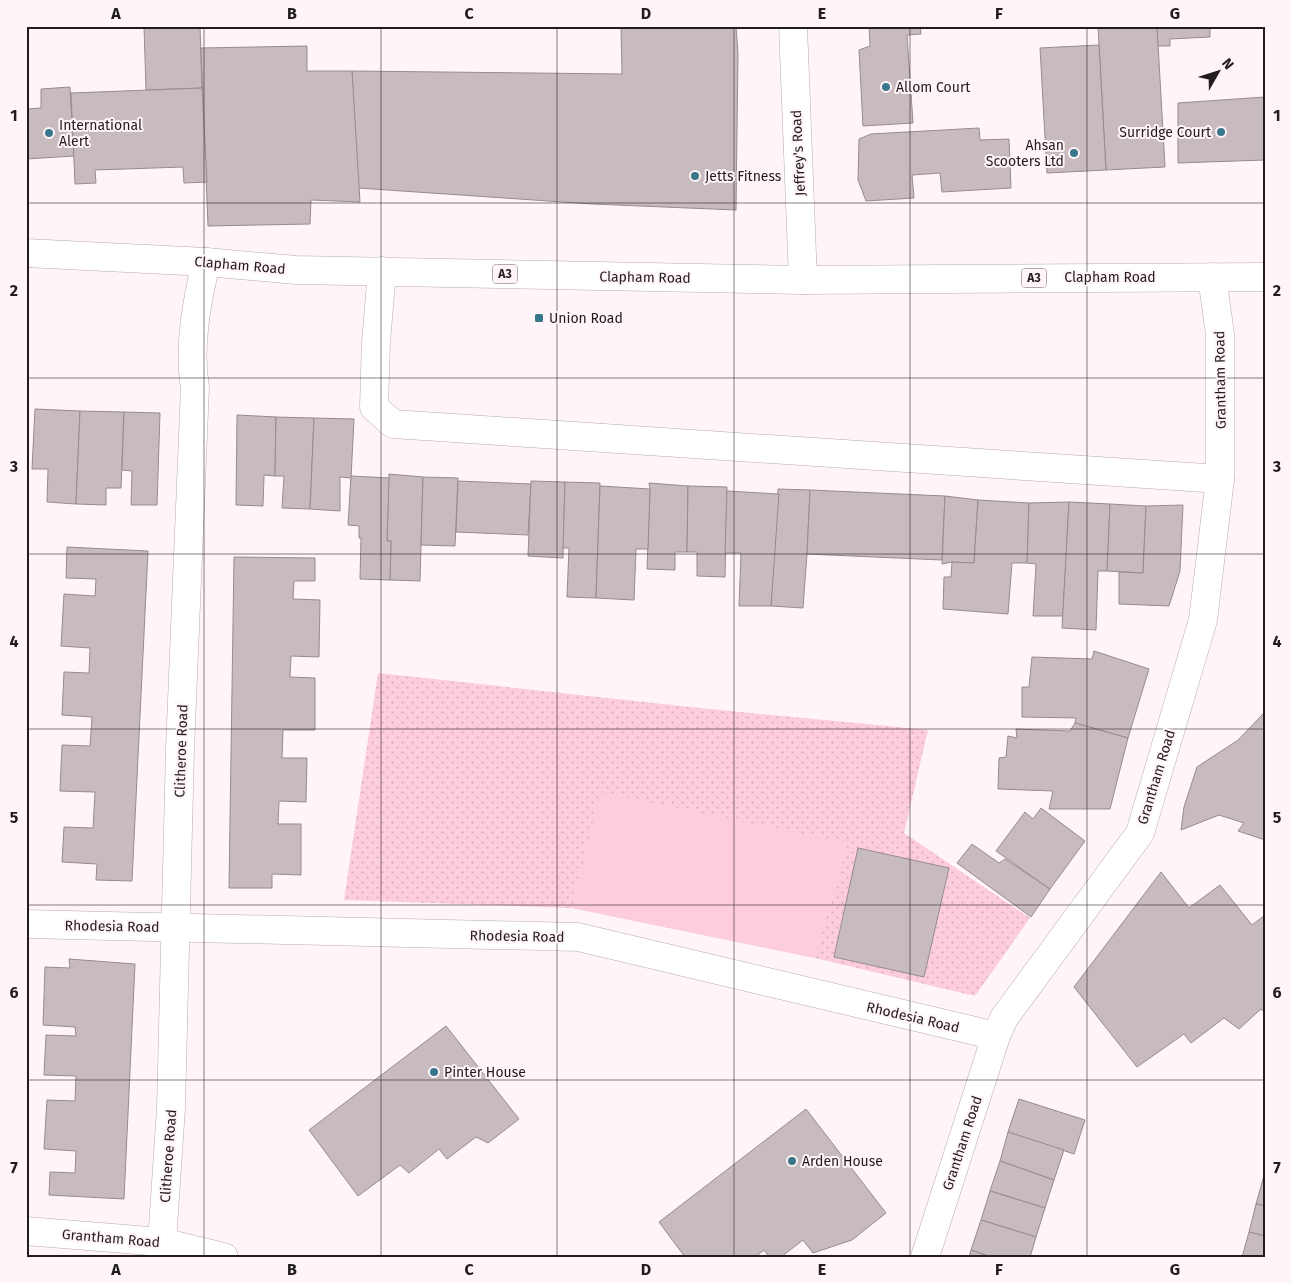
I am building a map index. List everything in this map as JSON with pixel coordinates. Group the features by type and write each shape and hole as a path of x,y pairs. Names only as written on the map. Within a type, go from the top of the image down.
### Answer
{"main road":[{"name":"Jeffrey's Road","path":"793,26 803,280"},
{"name":"Clapham Road","path":"26,253 206,262 296,270 803,280 1265,277"},
{"name":"Clitheroe Road","path":"162,1242 171,1108 180,750 195,387 193,362 197,302 206,262"},
{"path":"382,271 376,342 374,407 393,424 1220,479"},
{"name":"Grantham Road","path":"925,1257 996,1036 1004,1018 1140,833 1203,620 1220,479 1220,334 1212,277"},
{"name":"Rhodesia Road","path":"26,924 578,937 996,1036"},
{"name":"Grantham Road","path":"26,1231 162,1242 224,1257"}],"shaded area":[{"path":"378,673 700,708 928,730 904,833 1030,918 975,996 815,958 572,908 344,900"},
{"path":"600,792 848,843 815,958 572,908"}],"building":[{"path":"144,26 200,26 202,88 146,90"},
{"path":"621,26 736,26 738,54 736,210 592,204 358,188 352,71 622,74"},
{"name":"Allom Court","path":"869,26 920,26 921,34 907,35 913,123 863,126 859,50 870,46"},
{"path":"1098,26 1157,26 1165,167 1106,170"},
{"path":"1157,26 1210,26 1210,37 1170,39 1170,46 1158,46"},
{"path":"1099,45 1106,170 1047,173 1040,48"},
{"path":"307,46 307,71 352,71 360,202 311,200 310,224 208,226 201,48"},
{"name":"International Alert","path":"70,87 74,156 26,159 26,109 41,108 41,89"},
{"path":"202,88 207,182 184,183 183,167 95,170 96,183 75,184 71,93"},
{"name":"Surridge Court","path":"1265,97 1265,160 1178,163 1178,103"},
{"path":"979,128 980,140 1009,139 1011,188 942,192 940,173 912,175 914,198 866,201 858,180 859,139 871,134"},
{"path":"35,409 80,411 76,504 47,502 48,469 32,469"},
{"path":"80,411 124,412 121,488 106,488 106,505 76,504"},
{"path":"124,412 160,413 157,505 131,505 132,471 122,470"},
{"path":"237,415 276,417 275,476 264,475 263,506 236,505"},
{"path":"276,417 314,418 310,509 282,508 284,476 275,476"},
{"path":"314,418 354,419 351,478 340,477 340,511 310,509"},
{"path":"389,474 423,477 420,581 390,580 391,541 387,541"},
{"path":"351,476 389,478 387,541 391,541 390,580 360,579 361,538 359,538 359,526 348,525"},
{"path":"423,477 458,478 455,546 421,545"},
{"path":"458,481 531,484 528,535 456,532"},
{"path":"531,481 565,482 563,558 528,556"},
{"path":"565,482 600,483 596,598 567,597 569,548 563,548"},
{"path":"649,483 688,486 687,552 675,552 675,570 647,569"},
{"path":"600,486 650,489 648,549 636,549 634,600 596,598"},
{"path":"688,486 727,487 725,577 697,576 697,552 687,552"},
{"path":"778,489 810,490 803,608 771,606"},
{"path":"810,490 945,496 942,560 807,554"},
{"path":"727,491 779,494 771,606 739,606 741,553 725,553"},
{"path":"945,496 978,500 974,563 952,562 942,564"},
{"path":"978,500 1029,503 1027,563 1012,563 1008,614 943,609 944,577 951,577 952,562 974,563"},
{"path":"1069,502 1063,616 1033,616 1036,564 1027,563 1029,503"},
{"path":"1069,502 1110,504 1107,571 1098,571 1096,630 1062,628"},
{"path":"1110,504 1146,506 1143,573 1107,571"},
{"path":"1183,505 1180,571 1169,606 1119,604 1119,572 1143,573 1146,506"},
{"path":"67,547 148,551 132,881 96,880 97,864 62,862 64,827 93,828 95,792 60,791 62,745 90,746 92,717 62,715 64,672 89,673 90,648 61,646 64,594 95,596 96,579 66,578"},
{"path":"234,557 315,558 315,581 294,581 293,599 320,600 319,657 291,656 290,677 315,678 315,730 283,730 282,758 307,758 306,802 279,801 278,824 301,824 301,875 272,874 272,888 229,888"},
{"path":"1094,651 1149,669 1128,738 1075,723 1076,718 1022,717 1022,687 1029,687 1032,657 1092,659"},
{"path":"1265,712 1265,840 1238,831 1244,823 1219,815 1181,830 1184,807 1197,767 1238,740"},
{"path":"1075,723 1128,738 1110,809 1049,809 1053,791 998,789 999,758 1006,757 1008,736 1017,738 1016,729 1070,731"},
{"path":"1041,808 1085,841 1050,889 996,851 1025,812 1033,819"},
{"path":"972,844 999,863 1005,859 1050,889 1031,917 957,863"},
{"path":"858,848 949,868 924,977 834,957"},
{"path":"1161,872 1189,908 1220,885 1252,925 1265,915 1265,1013 1261,1009 1239,1029 1224,1018 1191,1043 1184,1034 1137,1067 1074,987"},
{"path":"69,959 135,964 124,1199 49,1195 50,1172 75,1173 76,1151 44,1149 47,1100 75,1101 76,1076 44,1075 46,1035 76,1036 75,1027 43,1025 45,967 70,968"},
{"name":"Pinter House","path":"446,1026 519,1119 488,1143 476,1137 447,1159 439,1149 409,1173 400,1165 358,1196 309,1130"},
{"path":"1019,1099 1085,1120 1074,1154 1008,1132"},
{"name":"Arden House","path":"806,1109 886,1213 852,1240 813,1253 803,1240 781,1257 769,1257 764,1250 755,1257 685,1257 659,1222"},
{"path":"1008,1132 1064,1150 1054,1180 1000,1161"},
{"path":"1000,1161 1054,1180 1045,1208 990,1191"},
{"path":"1265,1172 1265,1206 1256,1204"},
{"path":"990,1191 1045,1208 1036,1237 981,1220"},
{"path":"1256,1204 1265,1206 1265,1236 1249,1232"},
{"path":"981,1220 1036,1237 1030,1257 991,1257 971,1250"},
{"path":"1249,1232 1265,1236 1265,1257 1242,1257"},
{"path":"971,1250 991,1257 969,1257"}],"place":[{"name":"Allom Court","path":"886,87"},
{"name":"Surridge Court","path":"1221,132"},
{"name":"International Alert","path":"49,133"},
{"name":"Ahsan Scooters Ltd","path":"1074,153"},
{"name":"Jetts Fitness","path":"695,176"},
{"name":"Union Road","path":"539,318"},
{"name":"Pinter House","path":"434,1072"},
{"name":"Arden House","path":"792,1161"}]}
